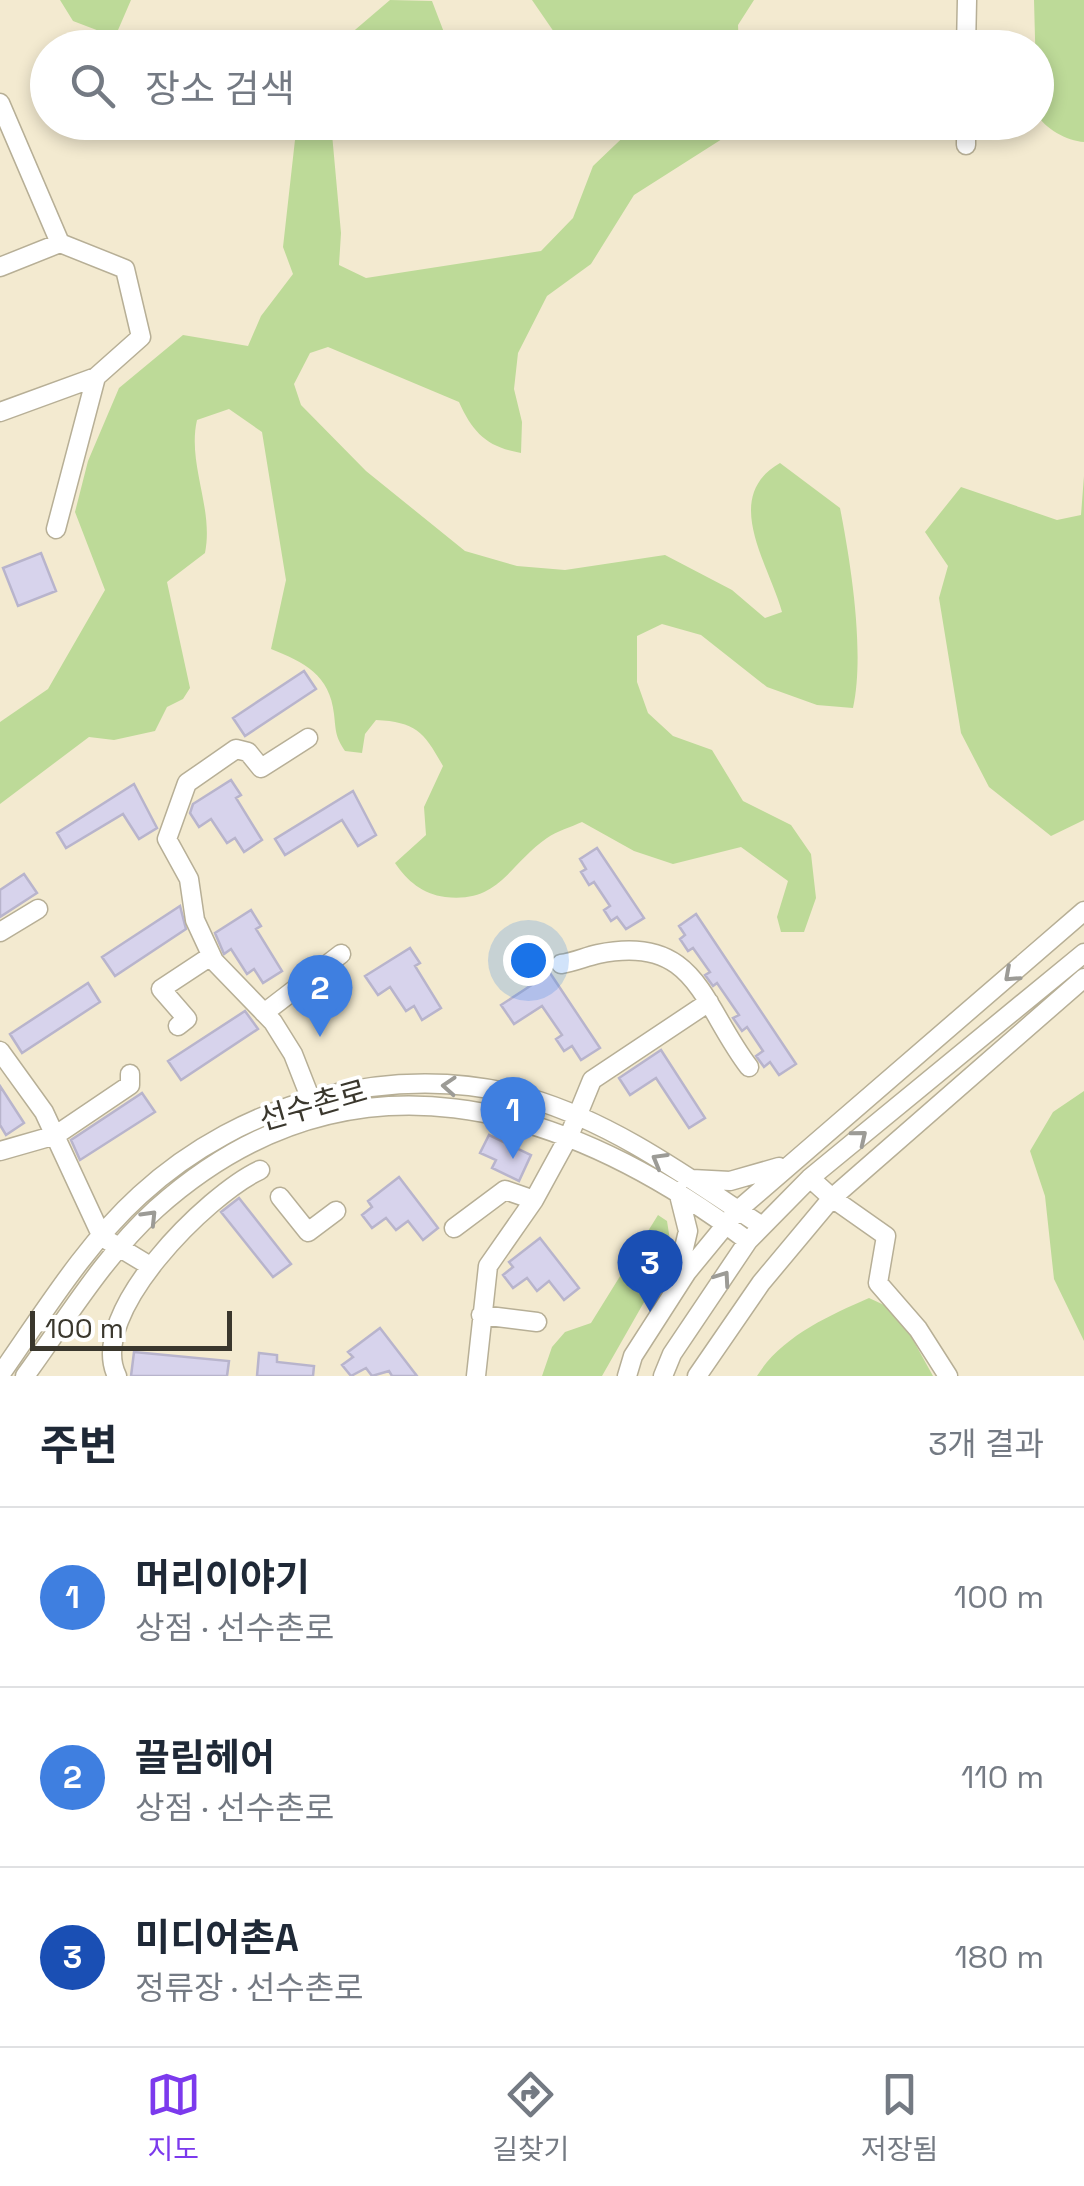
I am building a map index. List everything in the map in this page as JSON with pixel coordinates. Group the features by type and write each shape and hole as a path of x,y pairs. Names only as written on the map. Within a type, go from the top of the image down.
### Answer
{"street":[{"path":"966,0 966,30"},
{"path":"0,103 60,243"},
{"path":"966,140 966,146"},
{"path":"0,267 60,243 126,269 140,336 96,377 0,412"},
{"path":"56,529 96,377"},
{"path":"308,738 260,768 248,752 236,749 187,783 168,839 189,880 196,920 211,956 264,1013 293,1054 318,1120"},
{"path":"0,932 38,909"},
{"path":"627,1376 633,1356 674,1293 732,1217 788,1162 1084,911"},
{"path":"560,964 598,954 634,952 676,960 697,980 749,1067"},
{"path":"664,1376 672,1354 762,1226 810,1178 1084,953"},
{"path":"264,1013 341,954"},
{"path":"178,1026 187,1019 161,989 211,956"},
{"path":"697,1376 761,1283 832,1198 1084,978"},
{"path":"476,1376 488,1266 534,1200 569,1136 592,1080 709,1002"},
{"path":"0,1051 56,1135 102,1237 150,1266"},
{"path":"0,1151 56,1135 130,1085 130,1074"},
{"name":"선수촌로","path":"0,1375 102,1237 172,1168 261,1117 312,1099 386,1085 452,1085 532,1099 576,1116 732,1217 762,1226"},
{"name":"선수촌로","path":"25,1376 121,1248 174,1194 269,1136 318,1120 362,1109 450,1106 525,1120 684,1185"},
{"path":"674,1293 688,1231 684,1185 730,1181 788,1162"},
{"path":"117,1376 110,1356 115,1334 150,1266 195,1214 260,1170"},
{"path":"810,1178 886,1236 878,1283 918,1328 948,1376"},
{"path":"454,1228 506,1190 534,1200"},
{"path":"280,1196 308,1232 336,1211"},
{"name":"선수촌로","path":"732,1217 748,1241"},
{"path":"481,1315 537,1322"}],"green space":[{"path":"60,0 131,0 118,30 97,30 73,21"},
{"path":"390,0 432,1 443,30 355,30"},
{"path":"532,0 754,0 738,30 553,30"},
{"path":"1034,0 1084,0 1084,142 1054,131 1054,30 1035,30"},
{"path":"295,140 333,140 341,233 339,265 366,278 541,251 573,218 593,166 620,140 720,140 634,195 591,264 547,296 518,353 514,389 522,422 521,453 482,437 459,402 328,347 310,353 294,384 301,405 366,471 465,551 517,566 565,570 665,555 732,590 765,618 782,612 760,552 751,512 753,494 763,477 780,463 840,508 857,635 853,708 817,705 767,687 701,635 662,624 637,636 637,682 648,713 673,736 712,750 743,801 791,825 811,854 816,898 804,932 781,932 777,917 788,881 741,847 673,864 634,851 582,822 547,838 502,880 479,894 445,897 410,881 395,863 426,835 424,807 443,766 417,731 390,721 376,720 365,734 362,753 345,751 321,680 304,665 271,649 286,580 262,432 229,409 197,420 195,453 206,519 205,553 167,582 190,688 183,699 167,707 155,731 114,740 89,737 0,804 0,722 48,689 105,590 75,512 88,461 119,388 183,335 248,346 261,316 293,274 283,247"},
{"path":"1084,476 1084,820 1051,836 989,787 961,733 939,598 948,566 925,532 961,487 1057,520 1081,515"},
{"path":"1084,1091 1084,1341 1054,1279 1045,1196 1030,1151 1053,1112"},
{"path":"658,1215 667,1221 672,1253 602,1376 542,1376 552,1347 565,1332 591,1323"},
{"path":"869,1298 897,1311 933,1376 757,1376 792,1339"}],"building":[{"path":"41,553 56,591 18,606 3,568"},
{"path":"304,671 316,689 245,736 233,718"},
{"path":"231,780 241,795 236,798 262,840 244,852 235,838 227,843 211,819 199,827 190,813 193,804"},
{"path":"134,784 157,828 139,839 123,814 66,848 57,833"},
{"path":"353,791 376,835 358,846 342,820 285,855 275,839"},
{"path":"597,848 644,918 626,929 617,917 611,921 604,910 610,906 594,882 589,885 581,872 586,869 580,859"},
{"path":"24,874 37,893 0,917 0,890"},
{"path":"180,906 186,929 115,976 102,957"},
{"path":"251,910 261,926 256,929 282,971 263,983 254,969 247,974 231,949 224,954 215,933"},
{"path":"696,914 796,1064 779,1075 770,1062 764,1067 756,1056 763,1051 747,1027 742,1031 733,1018 739,1015 717,983 713,986 705,975 710,972 693,948 688,951 680,939 685,935 679,926"},
{"path":"410,948 420,963 415,966 441,1008 422,1020 414,1006 406,1011 390,987 378,995 365,976"},
{"path":"550,973 600,1048 581,1060 572,1046 564,1051 556,1039 562,1035 542,1006 514,1024 501,1005"},
{"path":"88,983 100,1002 22,1053 10,1034"},
{"path":"245,1011 258,1029 181,1080 168,1061"},
{"path":"661,1050 705,1118 689,1128 656,1078 630,1095 619,1078"},
{"path":"0,1086 24,1123 6,1135 0,1125"},
{"path":"142,1093 155,1112 80,1160 71,1140"},
{"path":"489,1135 531,1155 519,1181 492,1168 496,1160 480,1153"},
{"path":"399,1177 438,1228 423,1240 408,1221 396,1230 386,1218 372,1228 362,1215 372,1207 368,1201"},
{"path":"239,1198 291,1264 273,1277 221,1212"},
{"path":"540,1238 579,1288 564,1300 549,1281 537,1291 527,1278 513,1288 503,1275 513,1267 509,1262"},
{"path":"380,1328 417,1376 392,1376 389,1371 372,1376 366,1368 351,1376 342,1365 353,1357 348,1352"},
{"path":"134,1352 229,1361 227,1376 131,1376"},
{"path":"259,1353 277,1355 277,1362 314,1366 313,1376 257,1376"}],"place":[{"name":"끌림헤어","path":"320,1037"},
{"name":"머리이야기","path":"513,1159"},
{"name":"미디어촌A","path":"650,1312"}]}
